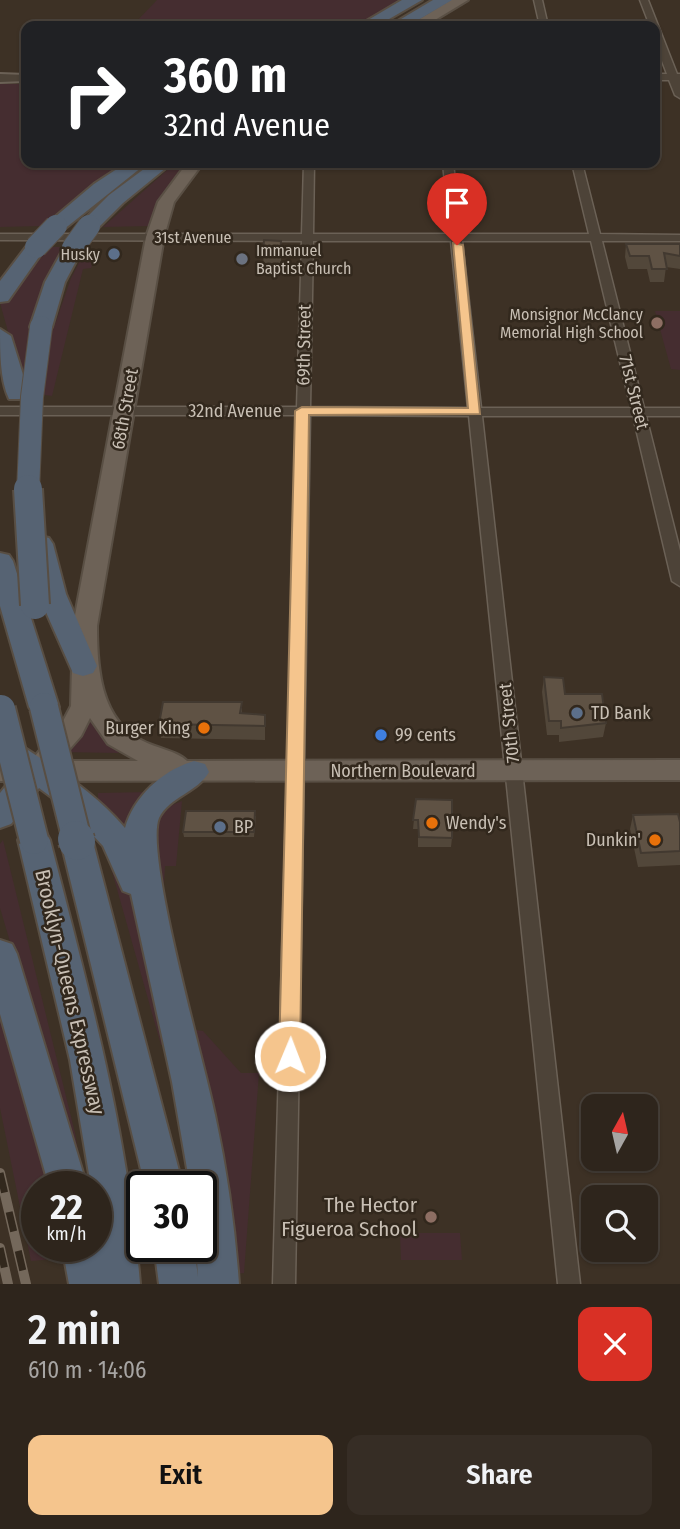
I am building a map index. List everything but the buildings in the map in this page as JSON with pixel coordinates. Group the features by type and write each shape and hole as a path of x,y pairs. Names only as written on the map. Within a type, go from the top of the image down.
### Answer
{"highway":[{"path":"375,21 414,0"},
{"path":"406,21 444,0"},
{"path":"403,21 433,14"},
{"path":"4,289 56,226 101,188 131,168"},
{"path":"44,707 27,461 30,403 41,327 55,282 89,226 117,199 157,168"},
{"path":"0,336 13,410 27,461 44,572 83,666"},
{"path":"0,561 44,707 160,1171"},
{"name":"Brooklyn-Queens Expressway","path":"1,706 101,1126 114,1200 99,1265"},
{"path":"0,747 79,798 110,831 131,865 152,927 175,1016 201,1136 214,1220 219,1284"},
{"path":"0,816 34,771"},
{"path":"152,927 140,848 143,819 160,796 194,772"},
{"path":"0,954 64,1171"}],"main road":[{"path":"433,14 461,0"},
{"name":"68th Street","path":"34,771 64,740 81,713 85,626 155,237 166,201 191,168"},
{"path":"83,666 103,721 113,737 129,747 194,772"},
{"name":"Northern Boulevard","path":"0,771 680,770"}],"street":[{"path":"538,0 543,21"},
{"path":"644,0 652,21"},
{"path":"660,40 677,77 680,95"},
{"path":"0,78 21,78"},
{"name":"69th Street","path":"284,1284 309,168"},
{"name":"70th Street","path":"449,168 569,1284"},
{"name":"71st Street","path":"578,168 680,581"},
{"name":"31st Avenue","path":"0,237 680,238"},
{"name":"32nd Avenue","path":"13,410 680,412"}],"shaded area":[{"path":"157,0 406,0 367,21 137,21"},
{"path":"0,84 21,84 21,168 121,168 41,226 0,227"},
{"path":"169,168 183,168 165,190 149,226 103,227"},
{"path":"48,247 63,247 43,286 32,327 54,327 71,278 82,257 95,258 91,268 83,269 52,396 25,392 0,303 0,281 21,283"},
{"path":"655,311 680,311 680,370 671,369"},
{"path":"88,719 94,719 104,738 119,753 60,752"},
{"path":"150,792 125,829 98,800 98,793"},
{"path":"182,801 176,866 165,866 162,920 154,813 163,814 172,805"},
{"path":"3,840 79,1157 74,1157 0,908 0,844"},
{"path":"104,843 128,876 165,1045 161,1045"},
{"path":"0,995 47,1171 21,1171 21,1212 0,1108"},
{"path":"189,1029 203,1031 241,1073 259,1073 244,1273 234,1274"},
{"path":"400,1233 460,1233 462,1260 401,1260"}],"railway":[{"path":"0,1173 26,1284"},
{"path":"0,1248 8,1284"}],"place":[{"name":"Husky","path":"114,254"},
{"name":"Immanuel Baptist Church","path":"242,259"},
{"name":"Monsignor McClancy Memorial High School","path":"657,323"},
{"name":"TD Bank","path":"577,713"},
{"name":"Burger King","path":"204,728"},
{"name":"99 cents","path":"381,735"},
{"name":"Wendy's","path":"432,823"},
{"name":"BP","path":"220,827"},
{"name":"Dunkin'","path":"655,840"},
{"name":"The Hector Figueroa School","path":"431,1217"}],"route":[{"path":"290,1056 302,411 475,412 457,245"}]}
